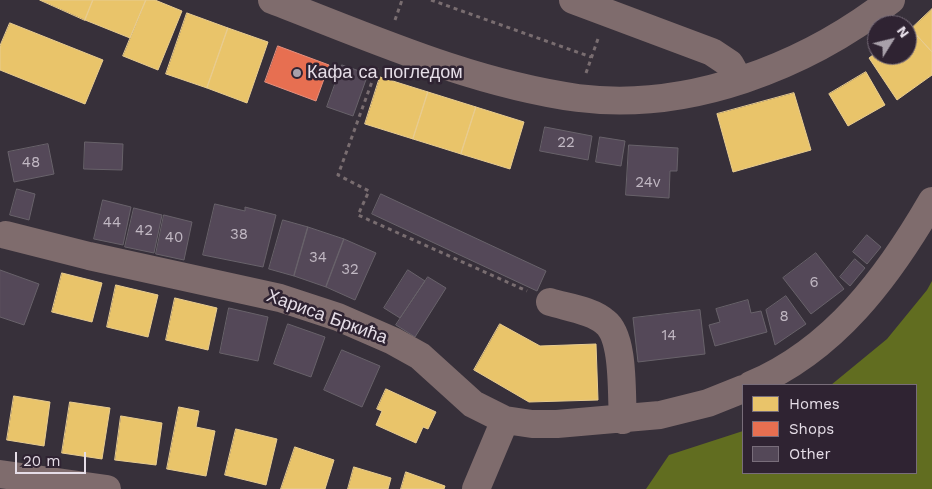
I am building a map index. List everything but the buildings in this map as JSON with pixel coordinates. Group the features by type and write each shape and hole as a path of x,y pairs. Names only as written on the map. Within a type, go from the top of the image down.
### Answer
{"street":[{"path":"272,0 386,44 470,73 548,93 580,98 631,100 700,91 739,80 806,55 847,32 891,0"},
{"path":"573,0 722,57 730,64 739,80"},
{"path":"753,384 809,352 855,310 891,266 932,201"},
{"name":"Хариса Бркића","path":"6,235 89,256 280,298 338,317 393,340 420,356 473,404 505,420 532,424 623,420 660,415 708,403 742,388"},
{"path":"550,302 594,316 605,321 612,329 618,349 623,420"},
{"path":"476,489 505,420"},
{"path":"0,474 107,489"}],"path":[{"path":"431,0 591,58"},
{"path":"580,98 591,58 608,13"},
{"path":"386,44 338,175 370,190 358,215 550,302"}],"green space":[{"path":"932,281 932,489 646,489 669,455 742,431 742,474 917,474 917,384 832,384 887,339 927,290"}],"place":[{"name":"Кафа са погледом","path":"297,73"}]}
